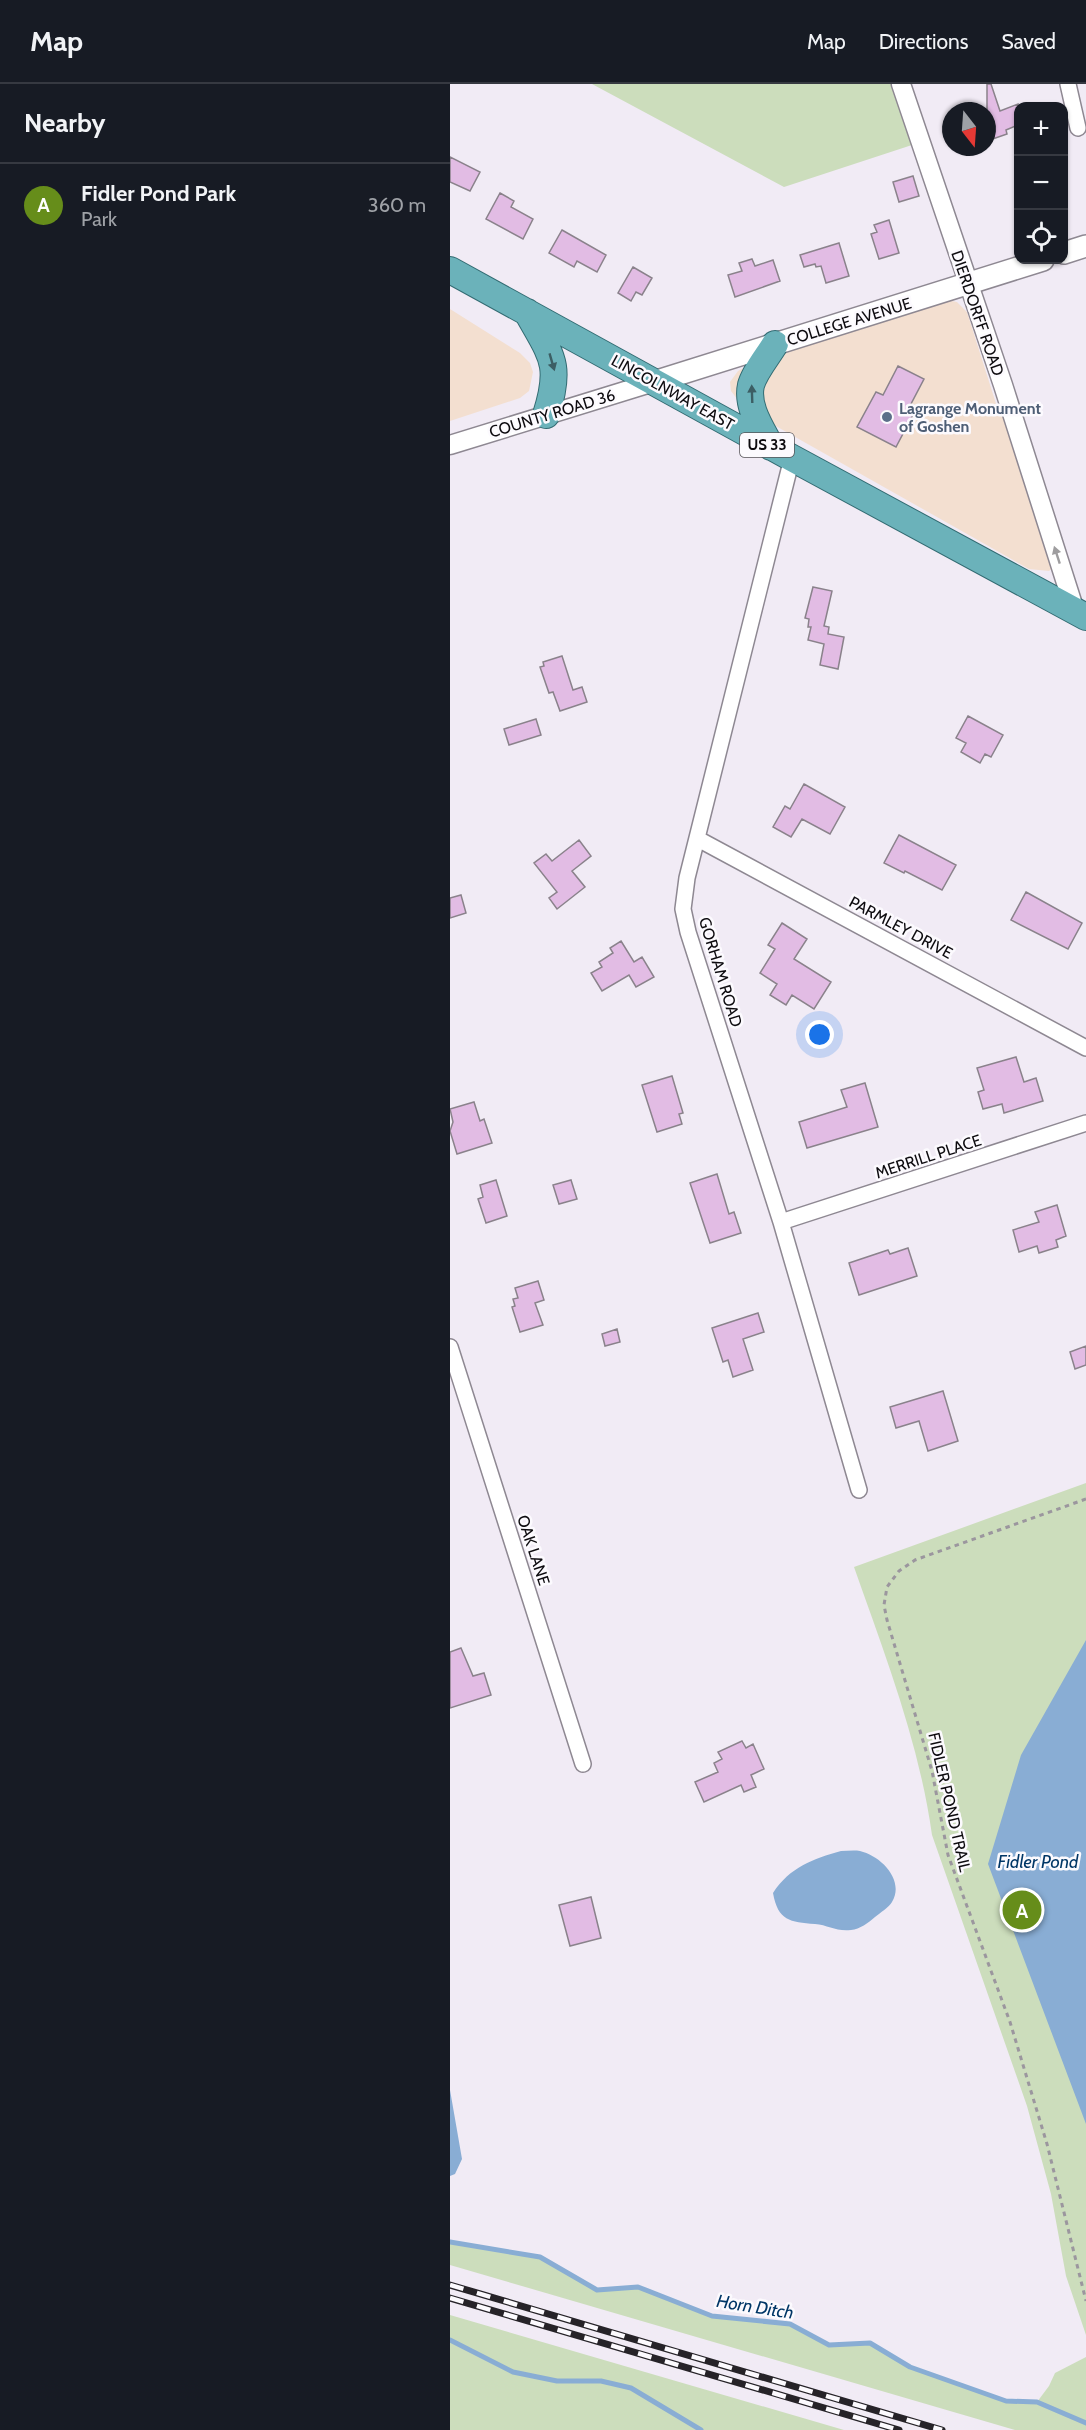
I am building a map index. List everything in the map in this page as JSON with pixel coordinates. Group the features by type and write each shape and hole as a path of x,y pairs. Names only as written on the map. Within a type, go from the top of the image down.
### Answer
{"highway":[{"name":"LINCOLNWAY EAST","path":"450,270 1080,614"},
{"path":"528,312 550,354 555,373 554,388 546,415"},
{"path":"775,344 752,384 750,397 755,415 782,453"}],"main road":[{"path":"1068,252 1086,246"},
{"name":"COLLEGE AVENUE","path":"654,382 1030,264"}],"street":[{"name":"DIERDORFF ROAD","path":"901,84 1080,614"},
{"path":"1068,84 1078,128"},
{"name":"COUNTY ROAD 36","path":"450,446 654,382"},
{"name":"GORHAM ROAD","path":"782,453 698,839 684,893 683,909 781,1222 859,1490"},
{"name":"PARMLEY DRIVE","path":"698,839 1086,1048"},
{"name":"MERRILL PLACE","path":"781,1222 1086,1123"},
{"name":"OAK LANE","path":"450,1347 583,1764"}],"path":[{"name":"FIDLER POND TRAIL","path":"1086,1499 915,1560 893,1578 887,1587 884,1605 891,1636 932,1772 948,1856 1010,2022 1055,2169 1086,2301"}],"shaded area":[{"path":"946,300 957,302 967,312 998,410 1003,413 1055,566 1049,571 1029,569 744,408 731,391 730,382 738,371 754,362"},
{"path":"450,309 520,353 530,363 533,372 529,391 520,398 450,421"}],"green space":[{"path":"592,84 893,84 912,145 784,187"},
{"path":"1086,1483 1086,2335 1066,2276 1051,2194 1027,2106 932,1835 919,1766 910,1733 854,1567"},
{"path":"450,2242 540,2257 597,2290 638,2287 712,2316 790,2324 829,2345 870,2343 910,2367 1006,2401 1037,2402 1055,2373 1086,2357 1086,2430 1015,2430 450,2265"},
{"path":"450,2315 844,2430 450,2430"}],"water":[{"name":"Fidler Pond","path":"1086,1640 1086,2124 988,1864 1021,1755"},
{"path":"841,1851 858,1851 868,1854 889,1870 895,1885 895,1894 889,1906 864,1925 851,1930 792,1921 782,1915 773,1893 780,1884 803,1865"},
{"path":"450,2090 462,2159 455,2174 450,2176"}],"building":[{"path":"987,84 991,84 1000,111 1014,106 1014,127 1006,130 1007,134 996,138 996,102 987,102"},
{"path":"450,157 480,172 470,191 450,182"},
{"path":"913,176 919,196 899,202 893,182"},
{"path":"500,193 514,201 511,207 533,219 523,239 486,219"},
{"path":"889,220 899,253 879,259 871,234 877,232 874,225"},
{"path":"562,230 606,255 597,272 577,261 574,267 549,253"},
{"path":"839,243 849,276 826,283 821,266 816,267 815,264 804,267 800,255"},
{"path":"752,259 755,266 773,260 780,281 735,297 728,275 742,271 739,263"},
{"path":"633,267 652,278 642,295 636,292 631,301 618,293"},
{"path":"898,366 924,379 911,404 917,407 896,447 857,427 876,392 883,395"},
{"path":"813,587 832,591 824,626 829,627 828,634 844,637 838,669 820,665 824,644 808,640 811,627 808,627 809,619 805,618"},
{"path":"562,656 573,690 582,687 587,702 560,711 553,692 549,693 540,667 544,666 543,662"},
{"path":"968,716 1003,735 991,757 985,754 980,763 961,752 966,743 956,738"},
{"path":"536,719 541,735 509,745 504,729"},
{"path":"804,784 845,807 830,834 802,819 791,837 773,827 785,806 790,809"},
{"path":"899,835 956,865 942,890 884,863"},
{"path":"579,840 591,856 572,871 585,887 557,909 549,898 557,892 534,863 546,854 552,861"},
{"path":"1026,892 1082,923 1068,949 1011,920"},
{"path":"461,895 466,913 450,918 450,898"},
{"path":"782,923 807,939 794,959 831,982 814,1009 792,995 786,1005 770,995 777,984 760,973 775,949 768,945"},
{"path":"621,941 634,962 642,957 654,977 636,987 629,975 602,991 591,973 602,967 599,962 613,953 610,948"},
{"path":"1016,1057 1024,1082 1036,1078 1043,1101 1004,1113 1002,1104 983,1109 978,1092 984,1090 977,1068"},
{"path":"672,1076 683,1113 679,1114 682,1124 657,1132 642,1085"},
{"path":"865,1083 878,1127 807,1148 799,1122 847,1107 841,1090"},
{"path":"474,1102 480,1121 484,1119 492,1143 457,1154 450,1131 453,1122 450,1109"},
{"path":"717,1174 729,1214 734,1212 741,1233 710,1243 690,1183"},
{"path":"496,1180 507,1216 486,1223 478,1199 483,1197 480,1185"},
{"path":"571,1180 577,1199 559,1204 553,1185"},
{"path":"1057,1205 1066,1236 1056,1240 1058,1247 1039,1253 1037,1246 1019,1252 1013,1230 1039,1222 1035,1212"},
{"path":"908,1248 917,1276 859,1295 849,1263 888,1250 890,1254"},
{"path":"538,1281 544,1300 535,1303 543,1325 520,1332 512,1307 515,1306 513,1299 518,1298 515,1288"},
{"path":"758,1313 764,1332 743,1339 753,1370 733,1377 728,1360 723,1362 712,1328"},
{"path":"617,1329 620,1342 605,1346 602,1334"},
{"path":"1086,1346 1086,1365 1075,1369 1070,1352"},
{"path":"943,1391 958,1441 928,1451 919,1421 896,1428 890,1407"},
{"path":"461,1648 473,1676 484,1673 491,1695 450,1708 450,1652"},
{"path":"742,1741 746,1748 753,1744 764,1769 751,1775 756,1787 744,1792 741,1785 704,1802 695,1782 718,1772 714,1763 722,1759 718,1752"},
{"path":"591,1897 601,1938 570,1946 559,1905"}],"waterway":[{"name":"Horn Ditch","path":"450,2242 540,2257 597,2290 638,2287 712,2316 790,2324 829,2345 870,2343 910,2367 1006,2401 1037,2402 1086,2423"},
{"path":"450,2340 513,2372 557,2381 601,2381 631,2388 701,2430"}],"railway":[{"path":"450,2285 942,2430"},
{"path":"450,2298 899,2430"}],"place":[{"name":"Lagrange Monument of Goshen","path":"887,417"},
{"name":"Fidler Pond Park","path":"1022,1910"}]}
